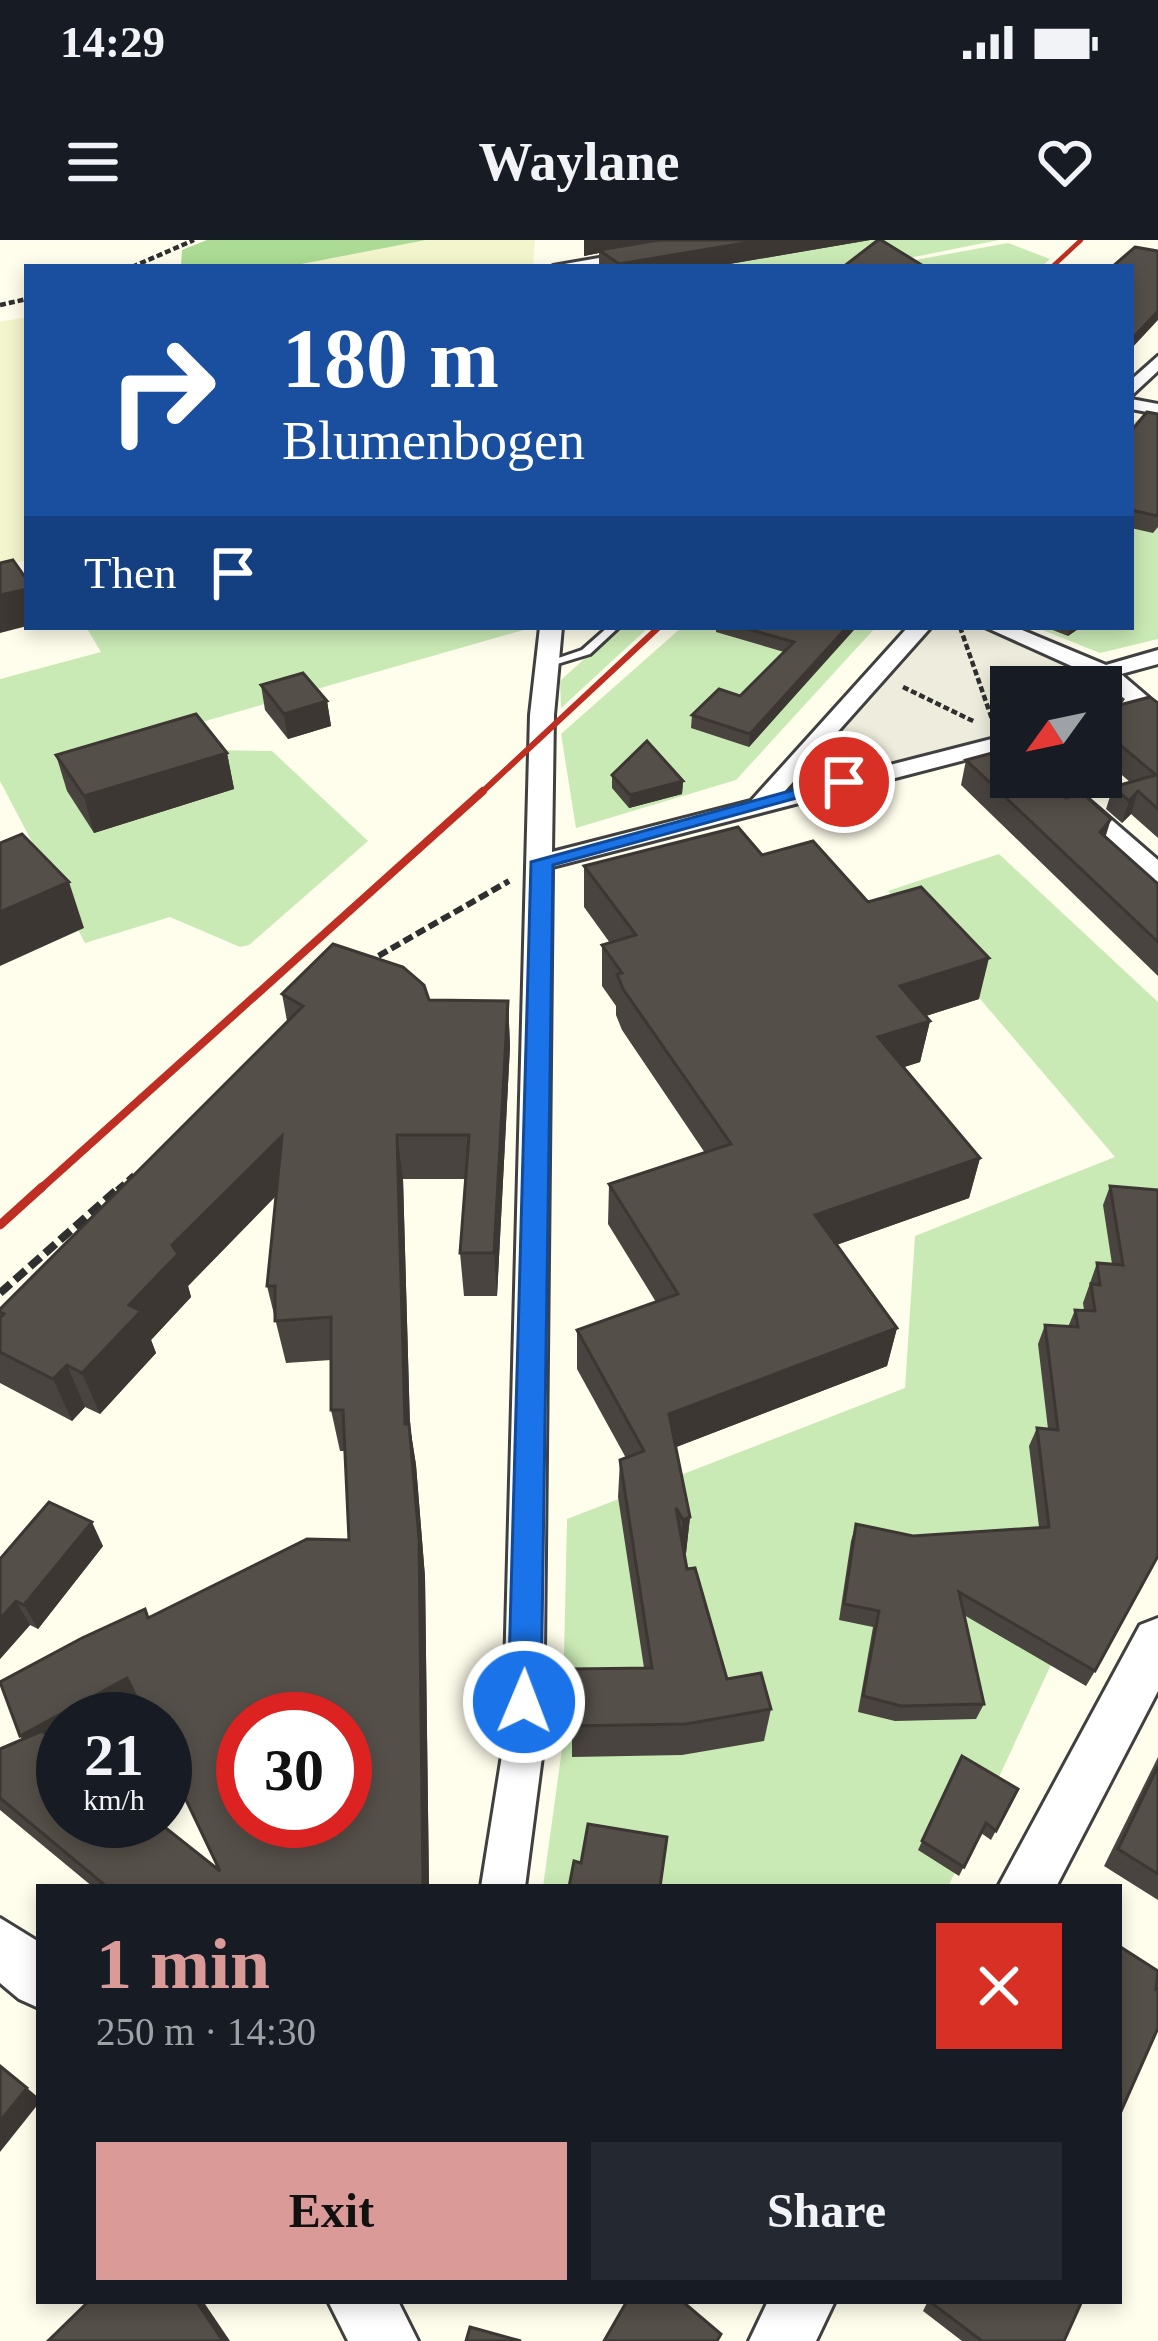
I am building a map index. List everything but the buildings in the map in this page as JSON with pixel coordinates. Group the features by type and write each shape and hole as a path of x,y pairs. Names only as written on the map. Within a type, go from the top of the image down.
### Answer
{"street":[{"path":"561,262 733,240"},
{"path":"1134,388 1158,361"},
{"path":"503,1884 523,1748 544,664 550,630"},
{"path":"763,802 917,630"},
{"path":"1003,630 1090,666"},
{"path":"1122,667 1158,657"},
{"path":"1122,686 1137,697 1130,710 1122,712"},
{"path":"542,862 990,743"},
{"path":"1072,798 1158,874"},
{"path":"1028,1884 1158,1641"},
{"path":"0,1946 36,1976"},
{"path":"781,2341 801,2304"}],"lane":[{"path":"544,664 586,652 611,630"}],"path":[{"path":"139,264 194,240"},
{"path":"961,630 990,700"},
{"path":"872,678 920,692 990,731"},
{"path":"356,969 542,862"},
{"path":"0,1293 135,1174"}],"green space":[{"path":"207,240 426,240 302,264 181,264 182,250"},
{"path":"426,240 535,240 533,264 302,264"},
{"path":"765,240 999,240 879,264 617,264"},
{"path":"1008,243 1050,259 1044,264 893,264"},
{"path":"24,318 24,561 0,566 0,322"},
{"path":"1146,416 1158,418 1158,639 1100,653 1042,630 1134,630 1134,422"},
{"path":"88,630 524,630 188,726 204,750 272,751 368,841 249,945 240,947 170,917 85,943 0,781 0,679 101,652"},
{"path":"616,630 646,630 561,708 560,681"},
{"path":"679,630 873,630 736,780 576,828 561,734"},
{"path":"999,854 1158,1002 1158,1434 949,1884 543,1884 562,1749 567,1519 905,1388 915,1236 1115,1157 888,891"}],"shaded area":[{"path":"917,630 1002,630 1075,666 990,666 990,746 762,802"},
{"path":"1122,690 1137,697 1122,705"}],"railway":[{"path":"1055,264 1081,240"},
{"path":"480,794 656,630"},
{"path":"39,1190 483,791"},
{"path":"0,1225 42,1187"}],"route":[{"path":"524,1702 542,862 844,782"}]}
